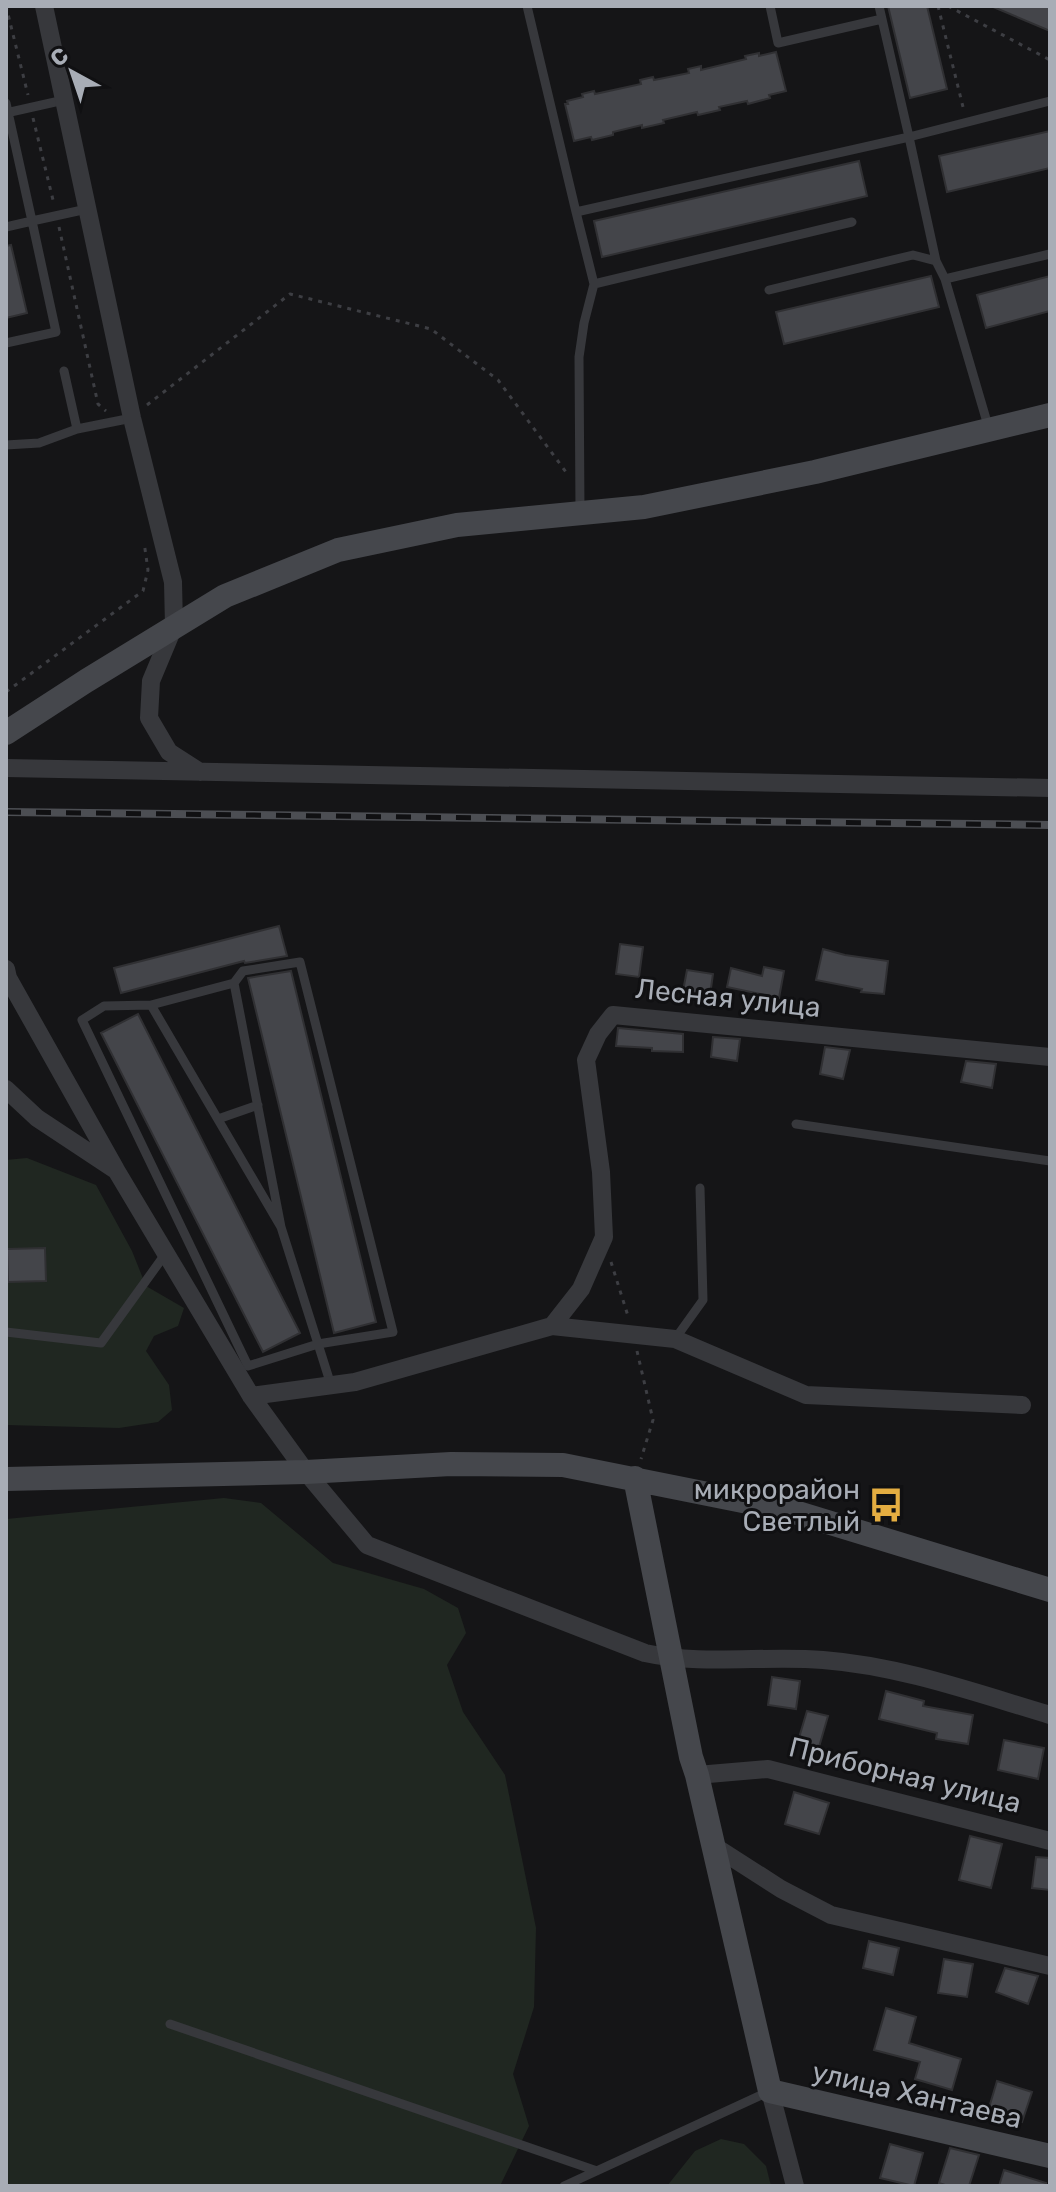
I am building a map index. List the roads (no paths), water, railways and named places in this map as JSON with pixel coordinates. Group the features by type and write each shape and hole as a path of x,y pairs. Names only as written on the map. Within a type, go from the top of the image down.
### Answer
{"street":[{"path":"44,6 132,418 173,582 174,626 151,681 149,718 169,752 200,772"},
{"path":"6,733 225,596 338,550 457,525 660,504 815,472 1050,415"},
{"path":"6,768 1050,788"},
{"path":"6,969 8,978 116,1170 251,1396 306,1472 367,1545 645,1653 671,1658 820,1660 862,1664 909,1674 1050,1715"},
{"name":"Лесная улица","path":"552,1326 581,1289 604,1237 601,1172 586,1060 598,1034 613,1015 1050,1057"},
{"path":"6,1089 37,1118 116,1170"},
{"path":"251,1396 355,1382 552,1326 675,1339 806,1395 1022,1405"},
{"path":"6,1479 306,1472 451,1464 563,1465 788,1510 1050,1590"},
{"path":"635,1478 691,1757 795,2186"},
{"name":"Приборная улица","path":"697,1775 768,1769 1050,1841"},
{"path":"714,1846 781,1889 831,1915 1050,1966"},
{"name":"улица Хантаева","path":"770,2091 1050,2156"}],"lane":[{"path":"527,6 594,284 579,357 580,513"},
{"path":"770,6 778,43 882,19"},
{"path":"879,6 936,261 945,279 989,429"},
{"path":"6,343 56,332 7,109 64,100"},
{"path":"576,212 909,137 1050,101"},
{"path":"6,227 87,209"},
{"path":"594,284 852,222"},
{"path":"945,279 1050,254"},
{"path":"769,290 913,255 936,261"},
{"path":"64,371 77,429"},
{"path":"6,445 39,443 77,429 132,418"},
{"path":"300,962 393,1332 318,1344 248,1366 82,1020 104,1006 151,1005 234,983 243,971 300,962"},
{"path":"234,983 281,1227 331,1385"},
{"path":"151,1005 281,1227"},
{"path":"218,1119 258,1105"},
{"path":"796,1124 1050,1161"},
{"path":"675,1339 703,1300 700,1188"},
{"path":"6,1332 101,1343 166,1253"},
{"path":"170,2024 597,2171"},
{"path":"564,2186 770,2091"}],"railway":[{"path":"6,812 1050,825"}],"place":[{"name":"микрорайон Светлый","path":"886,1505"}]}
